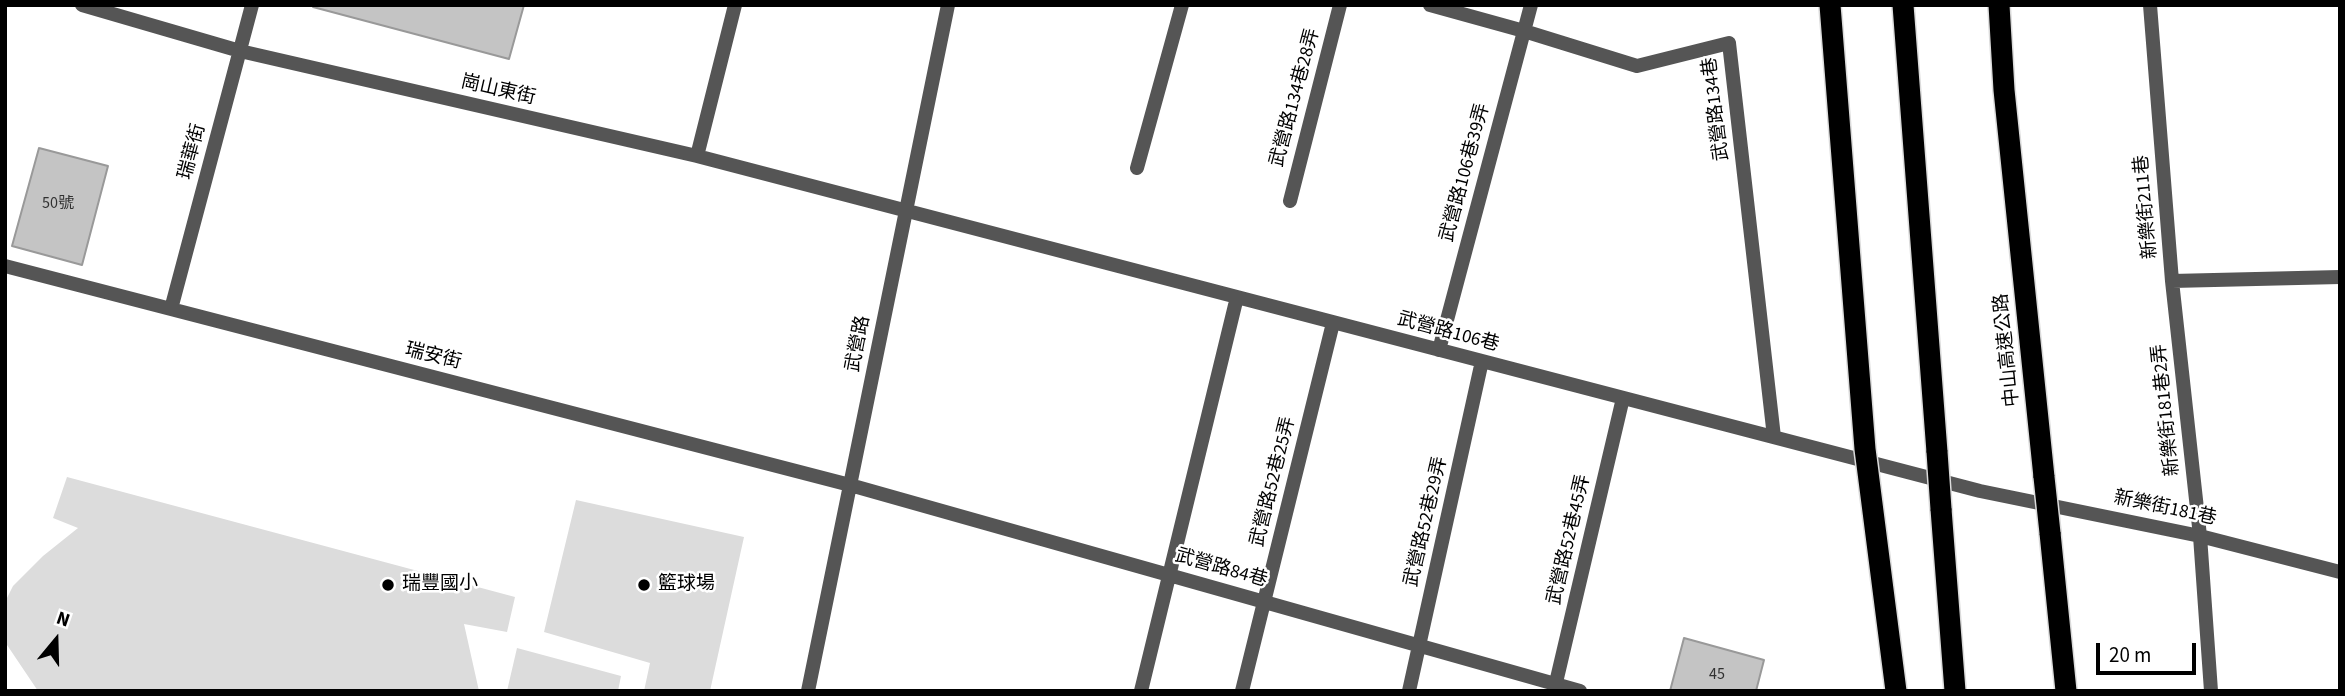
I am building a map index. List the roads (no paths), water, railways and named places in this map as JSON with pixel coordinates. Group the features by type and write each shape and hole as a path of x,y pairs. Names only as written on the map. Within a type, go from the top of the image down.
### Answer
{"highway":[{"path":"1830,5 1865,449 1896,691"},
{"path":"1903,5 1955,691"},
{"name":"中山高速公路","path":"1999,5 2004,90 2066,691"}],"street":[{"name":"崗山東街","path":"82,5 240,51 697,156 906,211"},
{"name":"瑞華街","path":"171,309 252,5"},
{"path":"697,156 735,5"},
{"name":"武營路","path":"808,691 948,5"},
{"path":"1137,168 1182,5"},
{"name":"武營路134巷28弄","path":"1290,201 1340,5"},
{"name":"武營路134巷","path":"1430,5 1637,66 1729,43 1774,437"},
{"name":"武營路106巷39弄","path":"1438,350 1531,5"},
{"name":"新樂街211巷","path":"2150,5 2172,281 2340,277"},
{"name":"武營路106巷","path":"906,211 1980,491"},
{"name":"瑞安街","path":"5,267 850,485"},
{"name":"新樂街181巷2弄","path":"2172,281 2200,536 2211,691"},
{"path":"1141,691 1237,297"},
{"name":"武營路52巷25弄","path":"1242,691 1333,323"},
{"name":"武營路52巷29弄","path":"1409,691 1482,361"},
{"name":"武營路52巷45弄","path":"1555,687 1623,398"},
{"name":"武營路84巷","path":"850,485 1419,645 1555,687 1580,691"},
{"name":"新樂街181巷","path":"1980,491 2200,536 2340,572"}],"place":[{"name":"瑞豐國小","path":"388,585"},
{"name":"籃球場","path":"644,585"}]}
